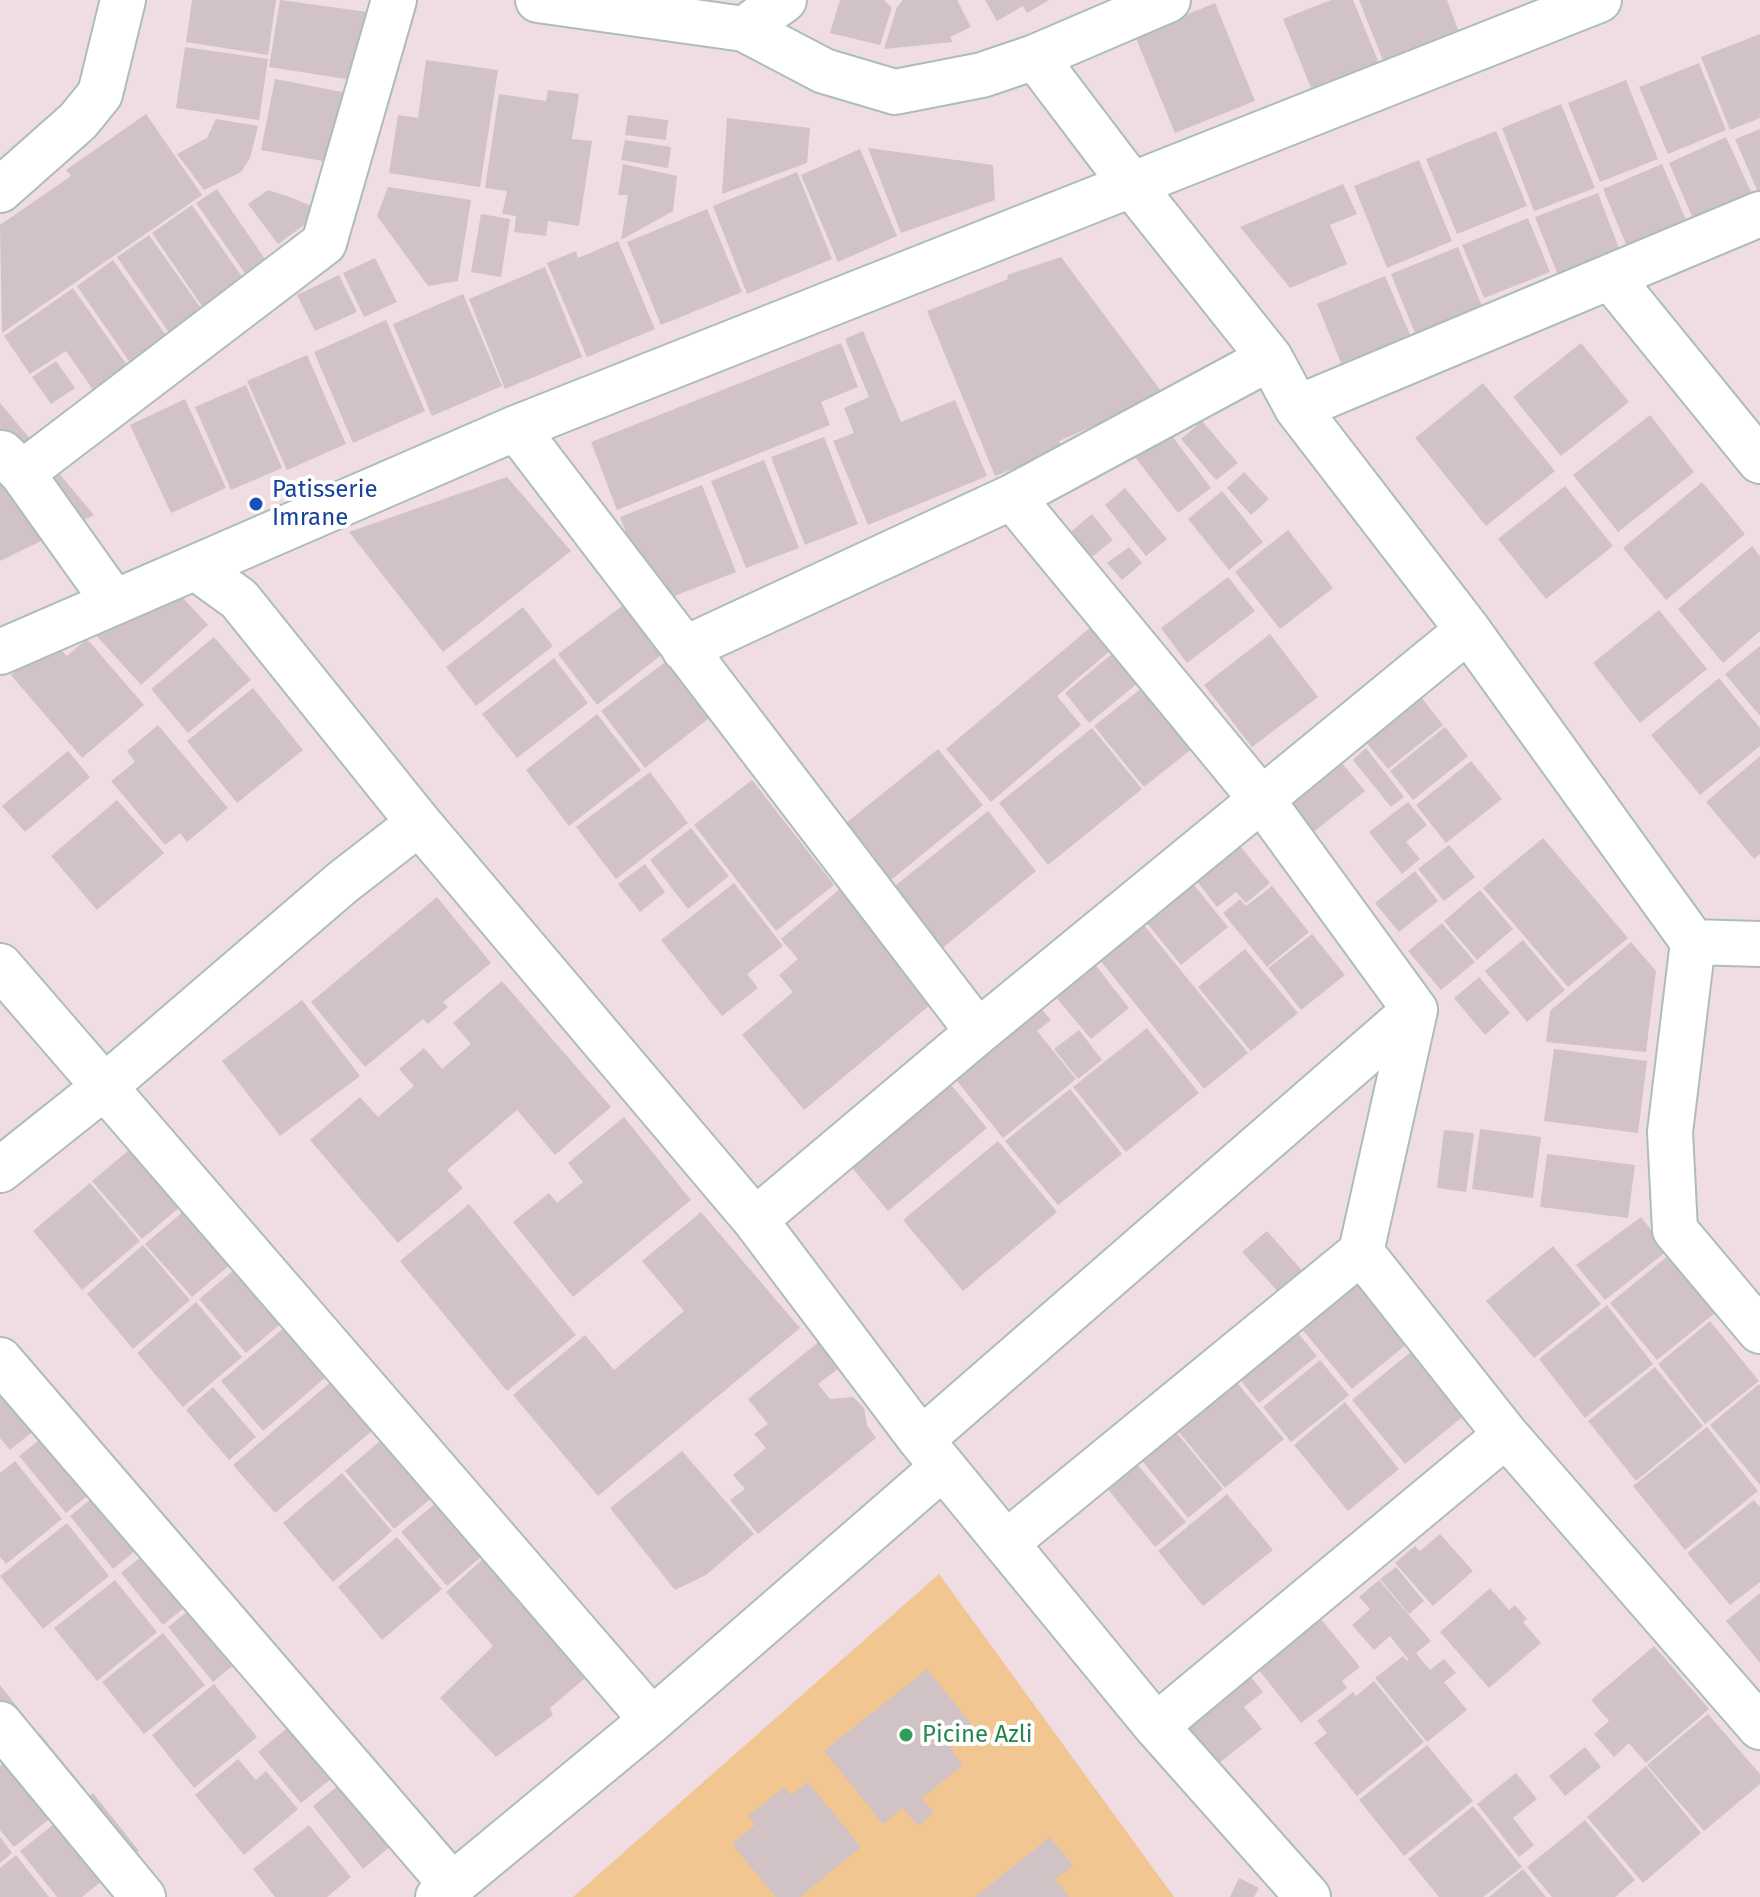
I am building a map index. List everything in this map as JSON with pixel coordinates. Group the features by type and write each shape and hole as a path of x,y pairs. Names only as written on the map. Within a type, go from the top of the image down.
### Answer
{"street":[{"path":"0,190 78,121 100,94 123,0"},
{"path":"538,0 744,29 824,71 895,92 982,75 1035,57 1168,0"},
{"path":"744,29 784,0"},
{"path":"0,652 516,428 1132,185 1524,14 1599,0"},
{"path":"114,602 11,462 324,243 390,1"},
{"path":"1035,57 1270,358 1297,408 1468,630 1693,942 1670,1132 1675,1230 1760,1331"},
{"path":"1297,408 1760,214"},
{"path":"1611,278 1760,461"},
{"path":"684,649 1012,497 1270,358"},
{"path":"516,428 978,1032"},
{"path":"1006,1543 1361,1252 1415,1010 1262,800 1012,497"},
{"path":"196,568 239,599 419,823 755,1220 932,1453 1156,1726 1308,1897"},
{"path":"755,1220 978,1032 1468,630"},
{"path":"0,1170 103,1088 343,882 419,823"},
{"path":"1693,942 1760,944"},
{"path":"0,966 652,1720"},
{"path":"0,1360 445,1891 652,1720 932,1453 1415,1010"},
{"path":"1361,1252 1506,1435 1760,1727"},
{"path":"1156,1726 1506,1435"},
{"path":"0,1724 143,1897"}],"shaded area":[{"name":"Picine Azli","path":"939,1574 1174,1897 573,1897"}],"building":[{"path":"192,0 276,0 268,55 186,42"},
{"path":"280,0 375,13 365,82 269,67"},
{"path":"840,0 884,0 892,8 880,45 830,33"},
{"path":"903,0 957,0 971,27 950,37 953,42 884,49 897,7"},
{"path":"985,0 1049,0 1027,13 1023,6 997,21"},
{"path":"1331,0 1353,0 1383,73 1316,100 1283,19"},
{"path":"1359,0 1447,0 1463,43 1388,73"},
{"path":"1215,3 1255,101 1175,133 1135,36"},
{"path":"1760,34 1760,118 1730,130 1701,57"},
{"path":"185,47 268,59 259,120 176,108"},
{"path":"426,60 498,70 480,187 389,173 398,115 418,118"},
{"path":"1699,63 1726,130 1668,154 1639,87"},
{"path":"275,79 358,95 345,165 261,150"},
{"path":"1626,80 1658,159 1600,182 1568,103"},
{"path":"548,90 579,94 572,139 592,141 579,226 548,221 546,236 514,232 516,216 502,214 507,191 485,188 499,94 546,101"},
{"path":"1561,104 1595,188 1534,211 1502,128"},
{"path":"146,114 202,195 2,333 0,225 71,176 66,170"},
{"path":"628,115 668,120 666,140 625,135"},
{"path":"727,118 810,128 807,163 722,194"},
{"path":"216,119 258,126 250,158 241,172 204,190 177,154 207,138"},
{"path":"1760,129 1760,197 1735,139"},
{"path":"1496,131 1527,206 1457,234 1426,159"},
{"path":"1726,137 1756,203 1698,230 1669,163"},
{"path":"625,140 671,147 668,168 621,160"},
{"path":"868,148 993,165 995,200 901,233"},
{"path":"860,149 897,236 838,262 801,175"},
{"path":"1419,160 1452,241 1387,268 1354,186"},
{"path":"623,164 677,176 673,211 621,240 628,195 618,195"},
{"path":"1662,164 1690,229 1630,254 1603,189"},
{"path":"797,172 832,259 747,294 713,206"},
{"path":"1343,184 1357,214 1330,225 1347,264 1290,288 1240,227"},
{"path":"388,187 471,200 458,281 428,286 377,216"},
{"path":"217,189 271,268 251,282 196,203"},
{"path":"268,190 323,211 278,244 248,204"},
{"path":"1598,193 1622,256 1560,280 1535,217"},
{"path":"192,205 247,284 206,312 152,233"},
{"path":"707,209 742,292 661,325 627,242"},
{"path":"481,214 510,219 501,277 471,272"},
{"path":"1528,218 1550,272 1484,298 1462,245"},
{"path":"149,235 205,314 172,337 117,257"},
{"path":"618,241 655,329 587,357 547,263 576,251 578,258"},
{"path":"1458,247 1486,316 1419,343 1391,274"},
{"path":"1061,257 1164,395 1059,441 1063,449 995,476 927,311 1008,279 1007,275"},
{"path":"375,258 397,302 364,317 343,273"},
{"path":"113,260 170,341 133,367 77,286"},
{"path":"545,267 582,357 505,389 469,299"},
{"path":"339,275 357,312 315,331 297,295"},
{"path":"1385,276 1415,346 1346,375 1317,304"},
{"path":"73,288 129,368 94,391 66,351 30,374 4,336"},
{"path":"463,294 502,386 432,416 393,324"},
{"path":"386,320 425,411 353,443 314,352"},
{"path":"863,331 901,422 955,400 987,476 868,525 833,441 854,433 844,408 869,397 845,339"},
{"path":"841,343 858,387 821,402 830,425 617,510 591,442"},
{"path":"1581,343 1629,402 1561,456 1513,397"},
{"path":"307,355 346,444 287,470 247,381"},
{"path":"56,361 75,388 51,404 32,377"},
{"path":"1483,383 1555,471 1486,526 1415,438"},
{"path":"246,385 282,468 231,490 195,407"},
{"path":"185,399 226,488 171,513 130,425"},
{"path":"0,403 94,515 0,561"},
{"path":"1650,415 1694,472 1618,532 1573,475"},
{"path":"1202,421 1238,463 1216,480 1181,439"},
{"path":"1169,432 1211,488 1178,513 1135,457"},
{"path":"824,437 858,524 805,545 771,457"},
{"path":"764,460 799,548 746,568 711,481"},
{"path":"1244,472 1269,499 1251,515 1227,488"},
{"path":"507,477 571,551 443,652 349,532"},
{"path":"1702,482 1745,534 1666,600 1623,548"},
{"path":"702,485 736,572 654,604 620,517"},
{"path":"1565,486 1613,546 1546,599 1498,539"},
{"path":"1125,488 1167,539 1146,556 1105,505"},
{"path":"1222,491 1263,542 1229,570 1188,519"},
{"path":"1092,514 1113,540 1092,557 1107,575 1094,586 1057,543"},
{"path":"1288,530 1333,588 1280,629 1235,572"},
{"path":"1752,546 1760,556 1760,631 1723,663 1678,609"},
{"path":"1129,547 1142,563 1122,580 1107,563"},
{"path":"1228,577 1255,611 1187,663 1161,628"},
{"path":"174,588 208,625 141,685 93,632"},
{"path":"626,603 664,653 597,705 558,654"},
{"path":"523,607 553,646 476,706 446,667"},
{"path":"1659,610 1707,669 1640,723 1593,663"},
{"path":"1098,621 1118,644 1057,696 1081,725 991,802 946,749"},
{"path":"1270,634 1318,697 1252,747 1204,685"},
{"path":"214,637 251,680 188,733 151,689"},
{"path":"87,639 144,705 82,758 11,675 36,654 42,660 58,647 67,656"},
{"path":"1760,646 1760,716 1725,674"},
{"path":"1119,648 1144,678 1089,723 1065,693"},
{"path":"554,658 588,703 517,758 482,714"},
{"path":"669,659 713,715 645,768 601,711"},
{"path":"1719,678 1760,728 1760,746 1700,795 1651,735"},
{"path":"1148,683 1198,744 1144,787 1094,726"},
{"path":"253,688 303,750 237,803 187,741"},
{"path":"1422,698 1443,725 1388,769 1365,741"},
{"path":"597,714 641,770 569,826 526,770"},
{"path":"158,725 228,808 187,842 180,833 165,845 111,781 135,762 127,751"},
{"path":"1445,727 1468,756 1413,800 1390,771"},
{"path":"1092,728 1142,789 1048,865 999,803"},
{"path":"1366,748 1404,797 1391,807 1353,760"},
{"path":"938,749 983,805 886,884 841,827"},
{"path":"68,751 90,777 25,832 2,806"},
{"path":"1760,756 1760,854 1754,859 1706,802"},
{"path":"1471,761 1502,799 1446,843 1416,805"},
{"path":"1341,762 1365,791 1311,834 1287,804"},
{"path":"650,772 688,823 616,879 576,827"},
{"path":"752,780 834,885 776,931 694,825"},
{"path":"117,800 164,853 97,910 51,856"},
{"path":"1408,802 1427,825 1406,842 1420,859 1402,874 1369,832"},
{"path":"988,811 1036,871 940,950 891,889"},
{"path":"691,828 729,876 688,909 650,860"},
{"path":"1543,838 1628,938 1568,987 1483,888"},
{"path":"1449,845 1475,877 1444,901 1418,869"},
{"path":"1240,846 1270,883 1246,903 1236,892 1217,907 1196,880"},
{"path":"645,864 665,892 640,912 618,884"},
{"path":"1415,871 1438,901 1399,932 1375,903"},
{"path":"734,883 783,946 747,974 758,988 722,1016 661,940"},
{"path":"1193,884 1228,927 1181,965 1146,922"},
{"path":"1272,886 1309,932 1267,967 1223,913 1240,899 1246,906"},
{"path":"841,888 936,1000 804,1110 742,1035 793,992 779,975 798,959 781,939"},
{"path":"1480,890 1513,929 1477,960 1444,921"},
{"path":"437,897 491,963 443,1002 448,1007 428,1024 423,1019 365,1067 311,1002"},
{"path":"1442,923 1475,962 1441,990 1408,951"},
{"path":"1143,924 1248,1053 1204,1089 1099,959"},
{"path":"1312,934 1345,975 1301,1010 1268,968"},
{"path":"1523,940 1565,990 1527,1022 1485,971"},
{"path":"1631,942 1656,971 1646,1052 1546,1042 1550,1011"},
{"path":"1245,949 1298,1013 1251,1051 1198,987"},
{"path":"1094,963 1129,1008 1091,1039 1054,995"},
{"path":"1479,977 1510,1013 1485,1035 1454,998"},
{"path":"502,981 611,1107 555,1155 517,1110 447,1170 463,1188 398,1243 310,1140 360,1097 378,1117 414,1086 399,1069 424,1048 442,1069 471,1044 453,1023"},
{"path":"302,1000 360,1076 280,1136 222,1061"},
{"path":"1040,1007 1051,1020 1037,1031 1076,1079 1003,1138 953,1076"},
{"path":"1147,1028 1199,1093 1126,1152 1073,1087"},
{"path":"1079,1030 1102,1060 1078,1079 1054,1049"},
{"path":"1554,1049 1647,1061 1638,1133 1544,1121"},
{"path":"947,1080 987,1128 888,1211 848,1163"},
{"path":"1070,1089 1122,1154 1058,1205 1005,1141"},
{"path":"624,1117 691,1200 573,1297 513,1222 549,1193 557,1203 583,1182 568,1163"},
{"path":"1480,1129 1541,1137 1533,1198 1472,1189"},
{"path":"1444,1130 1474,1133 1466,1192 1437,1188"},
{"path":"142,1139 192,1197 142,1239 92,1181"},
{"path":"998,1141 1057,1212 963,1291 903,1220"},
{"path":"1547,1154 1635,1165 1628,1218 1540,1207"},
{"path":"90,1183 140,1241 82,1290 33,1231"},
{"path":"205,1193 251,1247 192,1297 145,1244"},
{"path":"469,1204 576,1335 507,1391 400,1261"},
{"path":"701,1212 800,1328 598,1496 513,1395 585,1335 614,1370 684,1311 642,1261"},
{"path":"1641,1217 1667,1251 1605,1300 1576,1265"},
{"path":"1267,1231 1306,1275 1282,1296 1242,1252"},
{"path":"143,1245 190,1300 133,1349 87,1294"},
{"path":"1553,1246 1601,1304 1534,1358 1486,1301"},
{"path":"256,1252 302,1306 246,1353 199,1299"},
{"path":"1669,1255 1715,1313 1657,1360 1610,1303"},
{"path":"1362,1278 1413,1339 1352,1389 1301,1328"},
{"path":"196,1302 242,1357 183,1407 137,1353"},
{"path":"1607,1305 1653,1364 1585,1418 1539,1359"},
{"path":"305,1310 347,1359 263,1431 221,1381"},
{"path":"1710,1321 1759,1381 1705,1424 1658,1364"},
{"path":"1292,1326 1317,1356 1259,1403 1235,1373"},
{"path":"821,1340 842,1366 818,1384 830,1399 853,1397 864,1408 867,1425 876,1438 758,1534 730,1500 745,1489 733,1475 766,1448 754,1434 768,1424 748,1399"},
{"path":"1418,1346 1471,1410 1405,1464 1352,1400"},
{"path":"24,1352 66,1405 10,1450 0,1438 0,1371"},
{"path":"1320,1360 1349,1395 1291,1442 1263,1407"},
{"path":"352,1364 393,1413 275,1513 233,1465"},
{"path":"1655,1367 1703,1426 1636,1481 1588,1421"},
{"path":"1233,1378 1284,1439 1225,1488 1174,1426"},
{"path":"1760,1386 1760,1485 1710,1425"},
{"path":"213,1387 256,1437 229,1460 186,1410"},
{"path":"1345,1402 1399,1469 1348,1511 1294,1445"},
{"path":"76,1411 122,1468 66,1513 19,1456"},
{"path":"1166,1420 1223,1489 1188,1518 1132,1448"},
{"path":"401,1423 452,1481 394,1529 345,1471"},
{"path":"1707,1427 1758,1491 1685,1550 1633,1486"},
{"path":"682,1451 754,1534 706,1575 675,1590 610,1508"},
{"path":"1132,1458 1186,1522 1155,1547 1102,1482"},
{"path":"15,1461 62,1519 6,1564 0,1557 0,1473"},
{"path":"342,1473 392,1531 333,1582 283,1523"},
{"path":"120,1476 163,1528 113,1569 70,1516"},
{"path":"456,1486 502,1539 447,1586 401,1532"},
{"path":"1227,1494 1273,1550 1203,1606 1158,1551"},
{"path":"1754,1500 1760,1507 1760,1582 1730,1605 1687,1553"},
{"path":"67,1523 109,1576 43,1629 0,1576"},
{"path":"1440,1534 1473,1571 1433,1606 1395,1563 1415,1546 1420,1551"},
{"path":"168,1535 210,1587 163,1625 121,1573"},
{"path":"397,1537 442,1589 382,1640 338,1587"},
{"path":"502,1542 587,1670 584,1679 550,1708 553,1715 496,1757 440,1698 493,1646 446,1592"},
{"path":"1396,1567 1424,1601 1409,1614 1380,1579"},
{"path":"115,1580 157,1632 97,1681 54,1628"},
{"path":"1379,1580 1431,1641 1416,1653 1430,1670 1444,1659 1456,1673 1444,1682 1467,1710 1427,1742 1375,1678 1403,1656 1409,1660 1390,1636 1374,1650 1352,1625 1370,1609 1359,1597"},
{"path":"1490,1588 1509,1610 1515,1605 1527,1619 1523,1622 1541,1643 1489,1688 1440,1632"},
{"path":"214,1590 258,1645 213,1682 168,1627"},
{"path":"1760,1593 1760,1663 1726,1621"},
{"path":"1321,1619 1360,1667 1342,1681 1347,1688 1301,1723 1258,1669"},
{"path":"163,1633 205,1685 144,1734 102,1682"},
{"path":"1654,1646 1709,1709 1646,1763 1629,1743 1614,1757 1594,1734 1609,1721 1591,1700"},
{"path":"927,1669 975,1729 950,1748 963,1765 922,1798 934,1813 918,1826 903,1808 883,1824 824,1751"},
{"path":"1248,1673 1263,1692 1244,1707 1262,1729 1213,1768 1180,1727"},
{"path":"1374,1681 1424,1742 1357,1796 1314,1743 1327,1733 1317,1721 1353,1692 1356,1696"},
{"path":"214,1684 257,1737 194,1788 152,1735"},
{"path":"0,1685 33,1727 0,1753"},
{"path":"314,1706 356,1759 301,1803 258,1752"},
{"path":"1708,1714 1760,1774 1760,1784 1704,1831 1647,1765"},
{"path":"40,1734 86,1790 14,1847 0,1830 0,1766"},
{"path":"1427,1745 1473,1801 1404,1856 1359,1800"},
{"path":"1585,1747 1601,1767 1565,1796 1549,1776"},
{"path":"238,1759 256,1780 266,1771 298,1809 244,1855 195,1795"},
{"path":"370,1760 420,1822 363,1869 313,1806"},
{"path":"1646,1766 1701,1833 1643,1883 1587,1817"},
{"path":"1516,1773 1537,1799 1513,1818 1534,1845 1519,1857 1477,1804"},
{"path":"808,1782 861,1847 800,1897 776,1897 732,1844 755,1825 748,1816 784,1787 791,1795"},
{"path":"93,1793 139,1851 82,1897 57,1897 20,1851"},
{"path":"1473,1806 1522,1867 1483,1897 1439,1897 1408,1859"},
{"path":"1585,1820 1635,1880 1615,1897 1552,1897 1527,1867"},
{"path":"309,1825 351,1877 327,1897 275,1897 253,1869"},
{"path":"0,1837 12,1853 0,1863"},
{"path":"1050,1837 1073,1866 1055,1879 1069,1897 975,1897"},
{"path":"16,1855 49,1897 0,1897 0,1868"},
{"path":"1523,1869 1546,1897 1489,1897"},
{"path":"1239,1878 1259,1888 1254,1897 1230,1897"}],"place":[{"name":"Patisserie Imrane","path":"256,504"},
{"name":"Picine Azli","path":"906,1735"}]}
